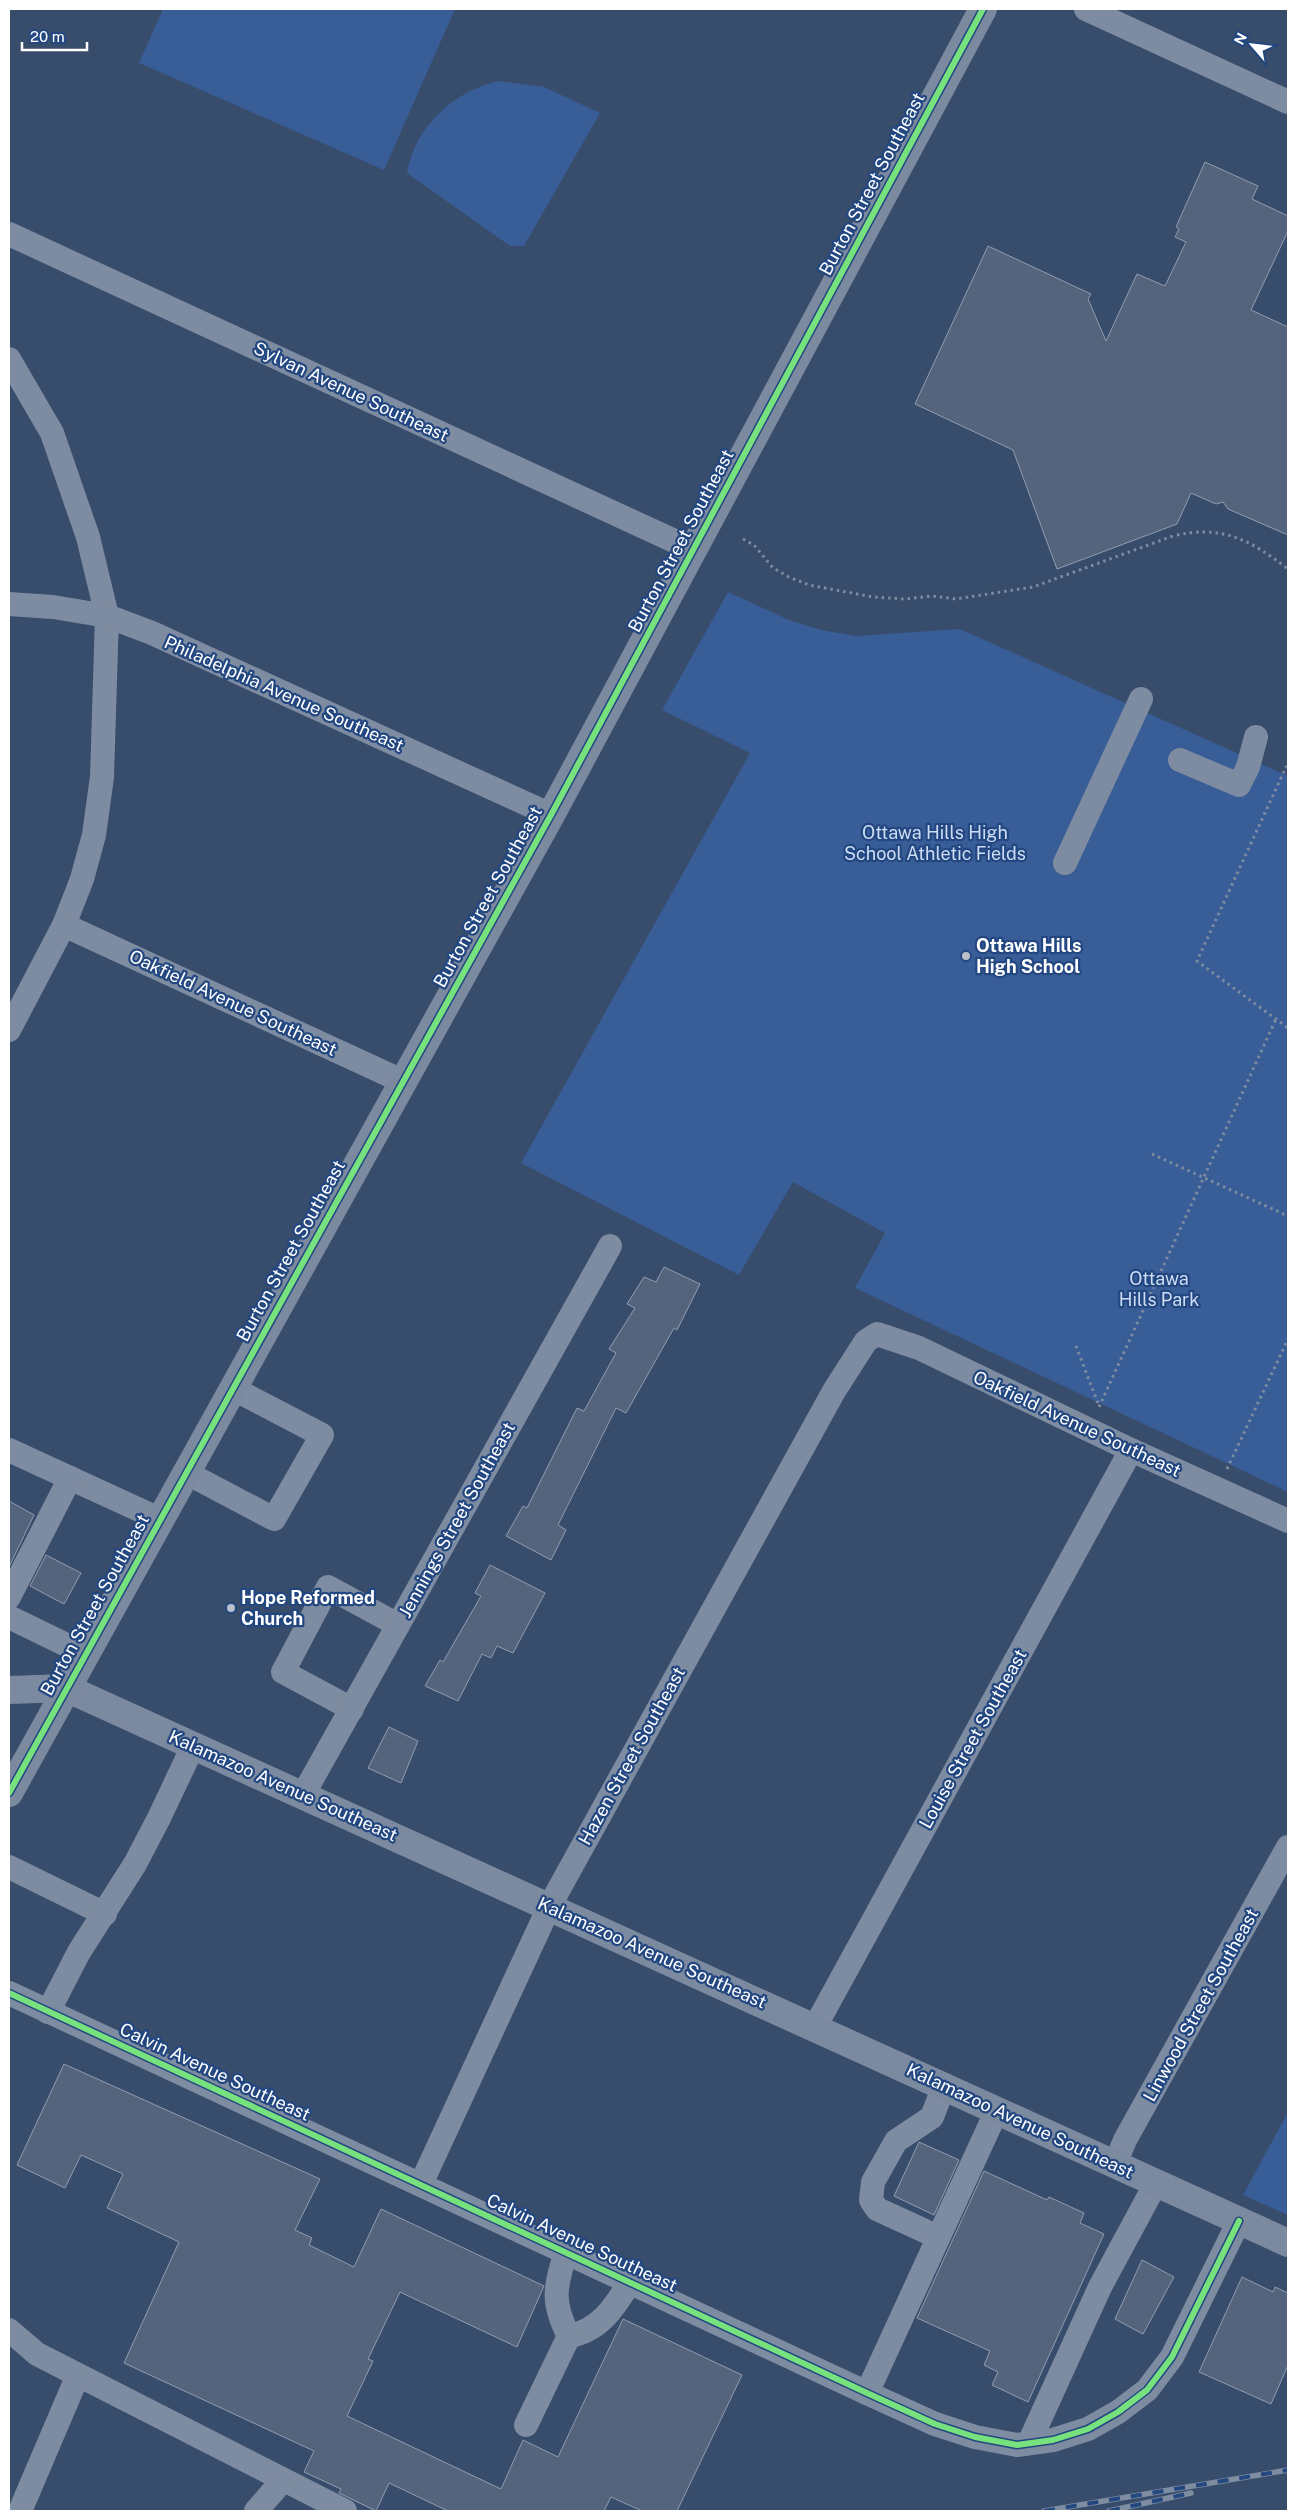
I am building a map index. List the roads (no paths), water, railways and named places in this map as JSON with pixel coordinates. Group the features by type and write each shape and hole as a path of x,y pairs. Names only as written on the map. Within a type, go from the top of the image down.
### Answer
{"main road":[{"name":"Burton Street Southeast","path":"9,1794 159,1519 551,815 983,9"},
{"name":"Kalamazoo Avenue Southeast","path":"9,1690 66,1688 1288,2243"}],"street":[{"path":"1086,9 1288,102"},
{"name":"Sylvan Avenue Southeast","path":"9,234 694,550"},
{"path":"9,359 52,433 88,537 107,616 102,777 94,835 82,879 64,925 9,1030"},
{"name":"Philadelphia Avenue Southeast","path":"9,604 53,607 107,616 161,637 551,815"},
{"path":"1065,863 1141,699"},
{"path":"1180,760 1239,785 1248,767 1256,737"},
{"name":"Oakfield Avenue Southeast","path":"64,925 402,1081"},
{"name":"Jennings Street Southeast","path":"304,1795 610,1246"},
{"name":"Oakfield Avenue Southeast","path":"866,1341 877,1334 919,1348 1131,1450 1288,1522"},
{"name":"Hazen Street Southeast","path":"421,2184 549,1907 830,1400 866,1341"},
{"path":"186,1472 274,1519 322,1435 232,1388"},
{"path":"9,1450 159,1519"},
{"name":"Louise Street Southeast","path":"815,2027 1131,1450"},
{"path":"9,1598 70,1478"},
{"path":"352,1709 282,1672 328,1586 398,1625"},
{"path":"9,1617 85,1654"},
{"path":"48,2012 79,1952 105,1914 159,1818 193,1746"},
{"name":"Linwood Street Southeast","path":"1115,2164 1125,2140 1288,1847"},
{"path":"9,1867 105,1914"},
{"name":"Calvin Avenue Southeast","path":"9,1993 935,2424 975,2437 1017,2445 1054,2440 1088,2429 1118,2412 1147,2390 1172,2357 1239,2221"},
{"path":"938,2238 877,2208 871,2200 873,2182 887,2155 904,2134 932,2117 944,2086"},
{"path":"867,2393 997,2110"},
{"path":"1029,2443 1100,2288 1156,2183"},
{"path":"526,2425 569,2336 555,2302 556,2283 566,2252"},
{"path":"569,2336 581,2334 600,2322 615,2306 630,2282"},
{"path":"9,2330 37,2354 345,2511"},
{"path":"20,2511 78,2375"},
{"path":"256,2511 282,2480"}],"railway":[{"path":"1044,2511 1288,2470"},
{"path":"1109,2511 1191,2493"}],"place":[{"name":"Ottawa Hills High School","path":"966,956"},
{"name":"Hope Reformed Church","path":"231,1608"}],"park label":[{"name":"Ottawa Hills High School Athletic Fields","path":"935,843"},
{"name":"Ottawa Hills Park","path":"1159,1289"}]}
